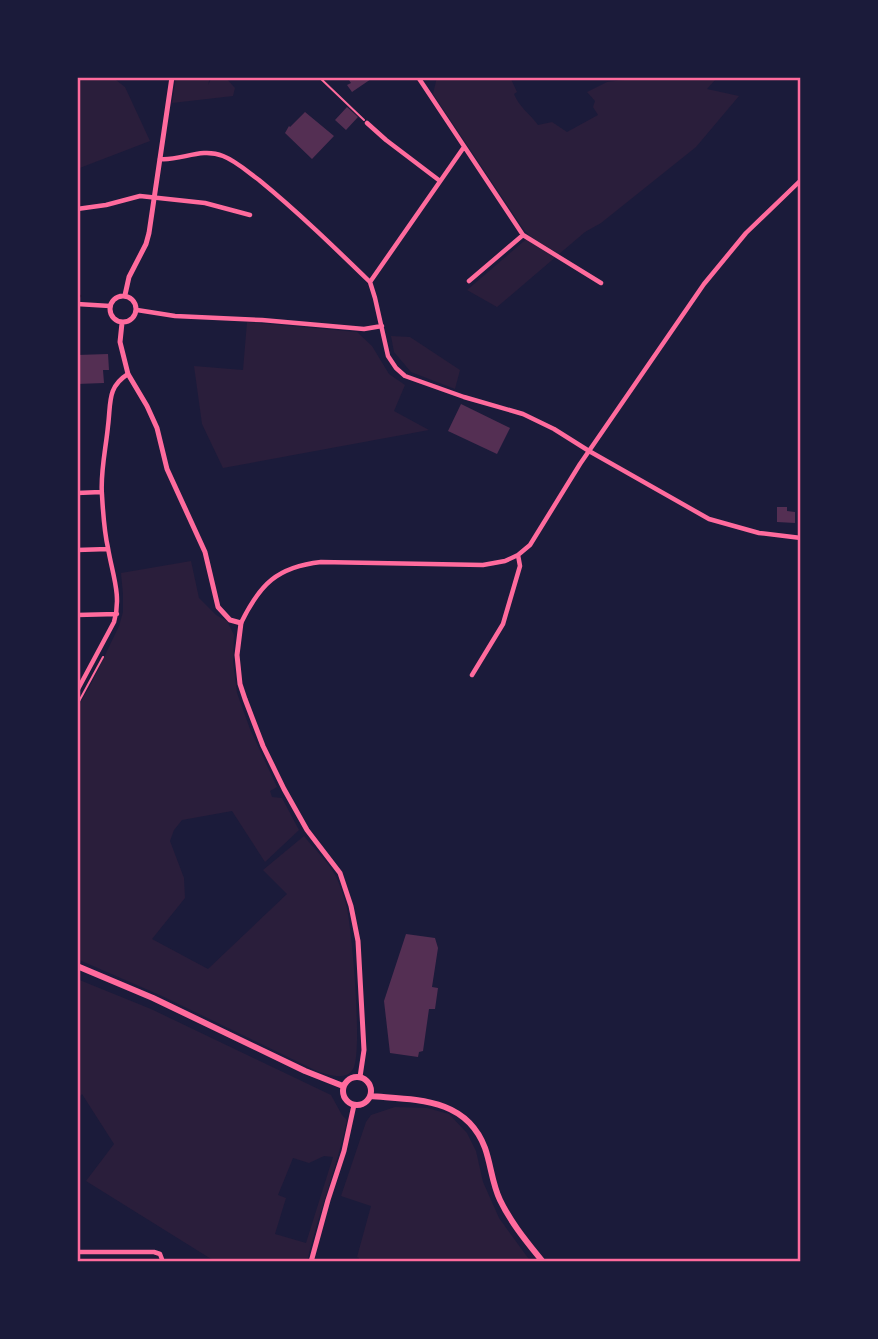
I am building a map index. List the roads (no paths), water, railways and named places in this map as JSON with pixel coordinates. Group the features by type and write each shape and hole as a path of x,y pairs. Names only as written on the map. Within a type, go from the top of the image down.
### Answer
{"main road":[{"path":"77,966 343,1086"},
{"path":"360,1077 369,1083 370,1096 366,1102 354,1105 343,1096 343,1086 348,1079 360,1077"},
{"path":"370,1096 426,1101 449,1108 465,1117 478,1134 485,1150 503,1206 513,1224 543,1262"}],"street":[{"path":"125,295 129,277 146,244 172,77"},
{"path":"418,77 523,235 601,283"},
{"path":"368,122 386,140 440,181"},
{"path":"370,282 464,147"},
{"path":"159,159 168,160 194,153 223,156 286,202 370,282 388,356 405,376 523,414 554,429 709,519 759,533 801,538"},
{"path":"360,1077 364,1050 358,941 351,906 340,873 304,825 263,746 240,684 237,655 241,623 267,583 281,573 307,564 483,565 505,561 518,555 530,545 589,451 704,284 746,233 801,180"},
{"path":"77,209 141,196 205,203 250,215"},
{"path":"469,281 523,235"},
{"path":"122,323 110,314 110,306 115,298 125,295"},
{"path":"122,323 132,319 137,310 134,301 125,295"},
{"path":"77,304 110,306"},
{"path":"137,310 175,316 364,329 382,326"},
{"path":"122,323 120,342 128,374 157,428 167,469 205,552 218,607 230,620 241,623"},
{"path":"77,691 117,614 118,595 108,550 101,492 110,396 118,381 128,374"},
{"path":"77,493 101,492"},
{"path":"77,550 108,550"},
{"path":"472,675 503,624 520,566 518,555"},
{"path":"77,615 117,614"},
{"path":"311,1262 344,1151 354,1105"},
{"path":"77,1252 154,1252 160,1254 163,1262"}]}
